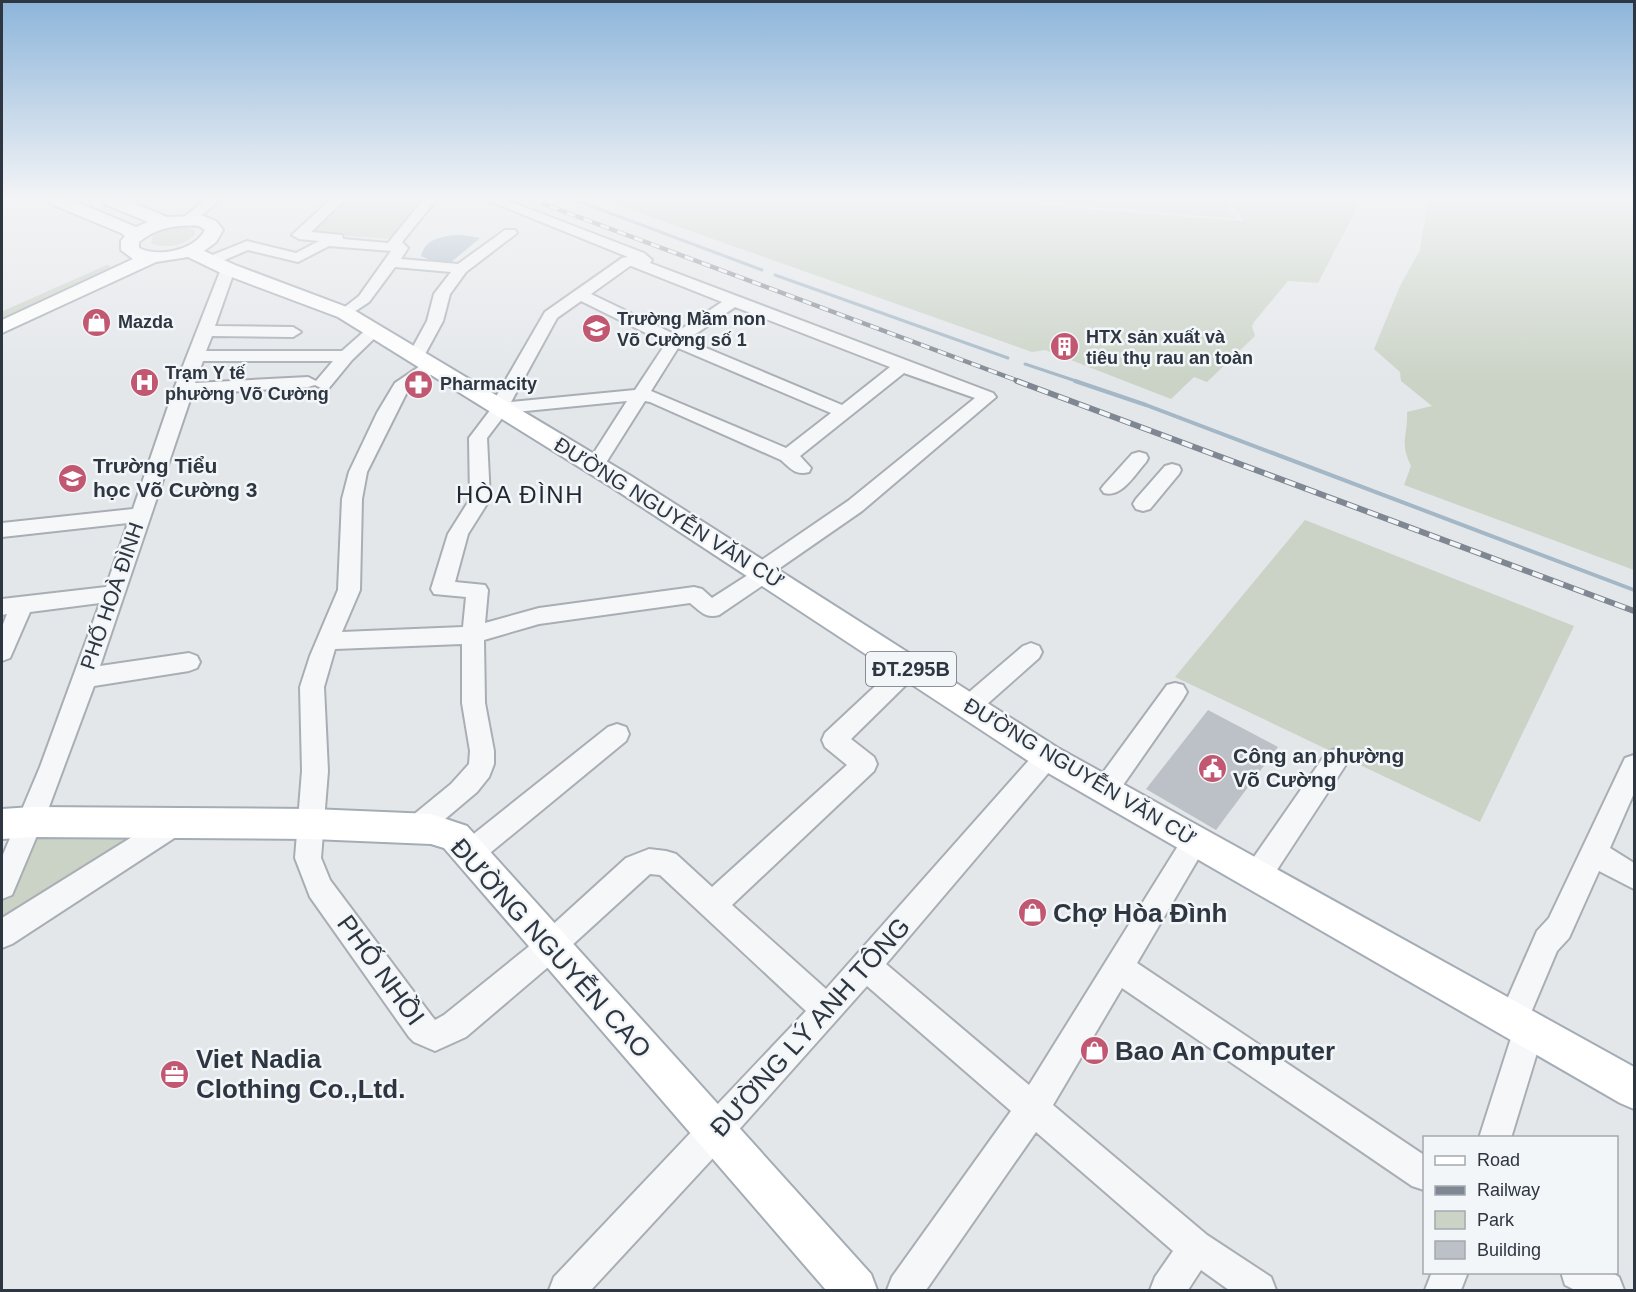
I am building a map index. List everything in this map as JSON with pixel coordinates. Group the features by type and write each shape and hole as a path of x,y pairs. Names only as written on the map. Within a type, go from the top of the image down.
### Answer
{"main road":[{"path":"2,327 145,260"},
{"name":"ĐƯỜNG NGUYỄN VĂN CỪ","path":"210,260 345,313 595,465 1047,757 1635,1089"},
{"name":"ĐƯỜNG NGUYỄN CAO","path":"17,823 416,828 430,829 455,837 855,1290"}],"street":[{"name":"PHỐ HOÀ ĐÌNH","path":"2,886 17,823 84,678 204,331 209,260"},
{"path":"312,825 315,771 312,687 327,640 349,590 352,499 358,472 401,387 424,361 442,294 461,268 472,260"},
{"path":"644,260 656,270"},
{"path":"327,640 472,635 538,616 677,597 699,597 711,609 855,506 987,397 634,262 625,261 582,295 551,315 500,407 478,438 480,499 458,534 442,589 477,590 472,635 473,697 477,736 483,760 480,771 416,828"},
{"path":"345,313 364,299 391,262 461,268"},
{"path":"582,295 675,341 843,412"},
{"path":"595,465 675,341 733,301"},
{"path":"204,331 293,332"},
{"path":"183,389 315,383 374,331"},
{"path":"195,356 346,356"},
{"path":"788,456 902,366"},
{"path":"500,407 639,395 654,397 788,456 802,468"},
{"path":"1110,489 1139,458"},
{"path":"1143,504 1172,470"},
{"path":"2,530 140,516"},
{"path":"2,652 12,606 113,594"},
{"path":"969,706 1031,652"},
{"path":"84,678 189,662"},
{"path":"712,906 865,764 834,740 909,668"},
{"path":"1105,790 1175,692"},
{"path":"470,853 617,734"},
{"name":"ĐƯỜNG LÝ ANH TÔNG","path":"581,1285 866,966 1047,757"},
{"path":"1257,876 1336,759"},
{"path":"1495,1136 1521,1025 1547,941 1559,928 1635,766"},
{"path":"2,934 173,825"},
{"name":"PHỐ NHỒI","path":"312,825 308,858 320,888 420,1026 430,1034 441,1035 454,1026 552,945 636,867 658,860 666,863 827,1010"},
{"path":"905,1290 1033,1108 1195,841"},
{"path":"1594,853 1635,877"},
{"path":"866,966 1195,1247 1258,1290"},
{"path":"1118,968 1423,1173"},
{"path":"1168,1290 1195,1247"},
{"path":"1443,1290 1448,1274"},
{"path":"1581,1274 1606,1290"}],"green space":[{"path":"773,260 1330,260 1318,283 1288,281 1254,322 1252,326 1255,336 1207,382 1194,377 1171,399 1045,350 1032,352"},
{"path":"1414,260 1634,260 1634,570 1404,485 1411,466 1405,451 1407,412 1432,406 1401,381 1400,372 1374,349 1400,286"},
{"path":"107,265 110,266 109,268 2,318 3,311"},
{"path":"1305,520 1574,626 1480,822 1175,677"},
{"path":"33,836 130,836 130,839 2,918 2,902"}],"water":[{"path":"432,260 453,260 450,263"}],"building":[{"name":"HTX sản xuất và tiêu thụ rau an toàn","path":"1062,338 1079,346 1068,355 1050,348"},
{"name":"Công an phường Võ Cường","path":"1208,710 1278,747 1216,830 1146,789"}],"waterway":[{"path":"736,260 762,270"},
{"path":"775,275 1008,358"},
{"path":"1025,364 1079,382"},
{"path":"1075,381 1146,405 1634,590"}],"railway":[{"path":"695,260 1021,382"},
{"path":"1017,381 1634,611"}],"place":[{"name":"Mazda","path":"97,322"},
{"name":"Trường Mầm non Võ Cường số 1","path":"596,329"},
{"name":"HTX sản xuất và tiêu thụ rau an toàn","path":"1065,347"},
{"name":"Trạm Y tế phường Võ Cường","path":"144,383"},
{"name":"Pharmacity","path":"419,384"},
{"name":"Trường Tiểu học Võ Cường 3","path":"72,478"},
{"name":"Công an phường Võ Cường","path":"1212,768"},
{"name":"Chợ Hòa Đình","path":"1032,913"},
{"name":"Bao An Computer","path":"1094,1051"},
{"name":"Viet Nadia Clothing Co.,Ltd.","path":"175,1074"}],"district":[{"name":"HÒA ĐÌNH","path":"520,495"}]}
